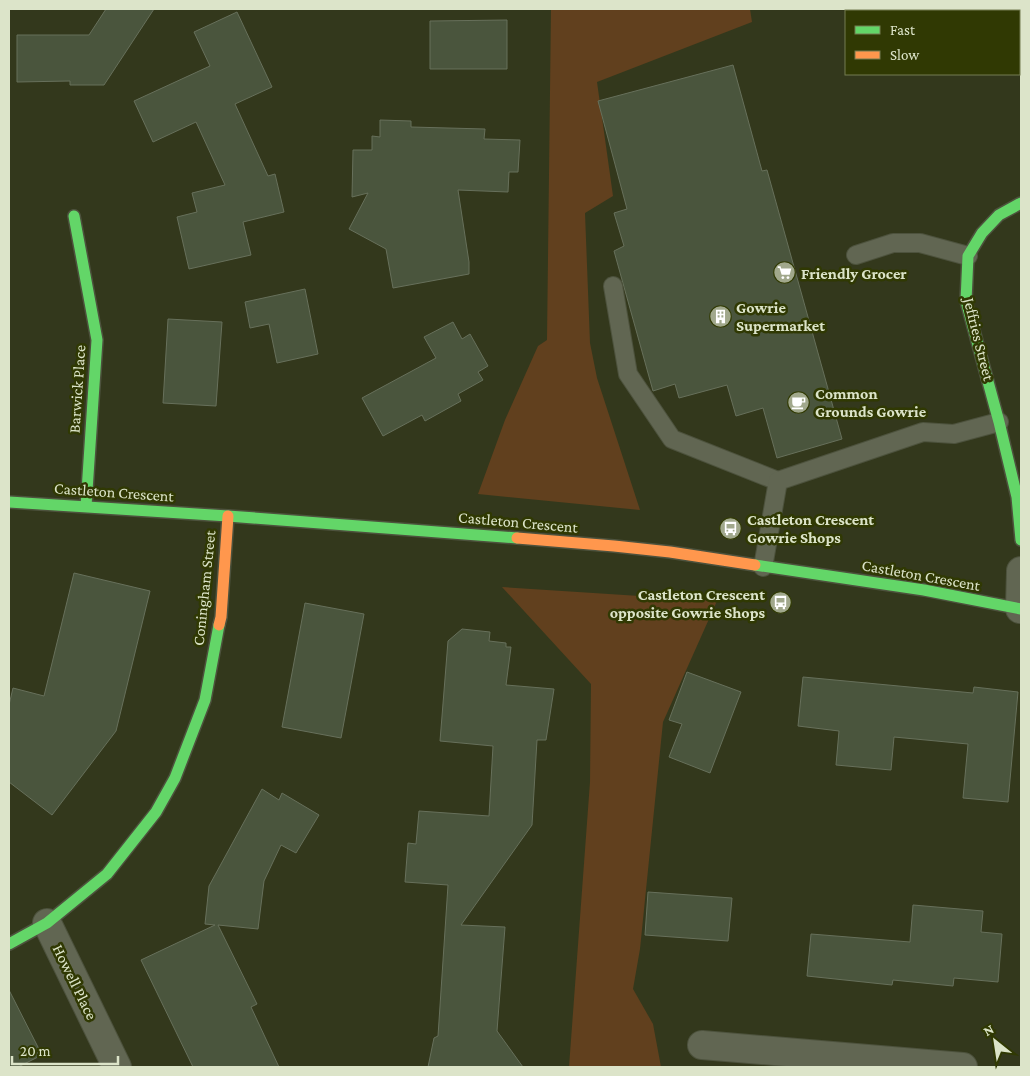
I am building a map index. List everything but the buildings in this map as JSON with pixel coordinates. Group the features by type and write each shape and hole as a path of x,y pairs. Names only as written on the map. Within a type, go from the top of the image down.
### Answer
{"street":[{"name":"Jeffries Street","path":"1021,203 999,215 982,233 968,256 966,300 1017,497 1021,540"},
{"name":"Barwick Place","path":"74,216 97,340 86,506"},
{"name":"Castleton Crescent","path":"9,502 228,516 614,546 670,552 924,590 1020,609"},
{"name":"Coningham Street","path":"9,944 47,923 107,874 156,812 175,778 205,700 221,617 228,516"},
{"path":"1020,609 1021,571"},
{"name":"Howell Place","path":"47,923 117,1067"},
{"path":"702,1045 963,1067"}],"lane":[{"path":"856,255 893,243 920,242 968,256"},
{"path":"613,286 628,374 672,439 778,481 923,432 954,434 999,422"},
{"path":"763,567 778,481"}],"shaded area":[{"path":"551,9 750,9 752,22 597,82 613,196 585,213 590,343 597,378 640,510 478,494 505,420 538,346 547,340"},
{"path":"502,587 717,601 663,722 640,949 633,989 653,1024 661,1067 569,1067 590,782 591,684"}],"traffic: fast":[{"path":"1021,203 999,215 982,233 968,256 966,301 1017,497 1021,540"},
{"path":"74,216 97,340 86,506"},
{"path":"9,502 228,516 517,538"},
{"path":"755,565 924,590 1021,609"},
{"path":"9,944 47,923 107,874 156,812 175,778 205,700 219,625"}],"traffic: slow":[{"path":"219,625 228,516"},
{"path":"517,538 670,552 755,565"}],"place":[{"name":"Friendly Grocer","path":"785,273"},
{"name":"Gowrie Supermarket","path":"720,316"},
{"name":"Common Grounds Gowrie","path":"799,402"},
{"name":"Castleton Crescent Gowrie Shops","path":"731,528"},
{"name":"Castleton Crescent opposite Gowrie Shops","path":"781,603"}]}
